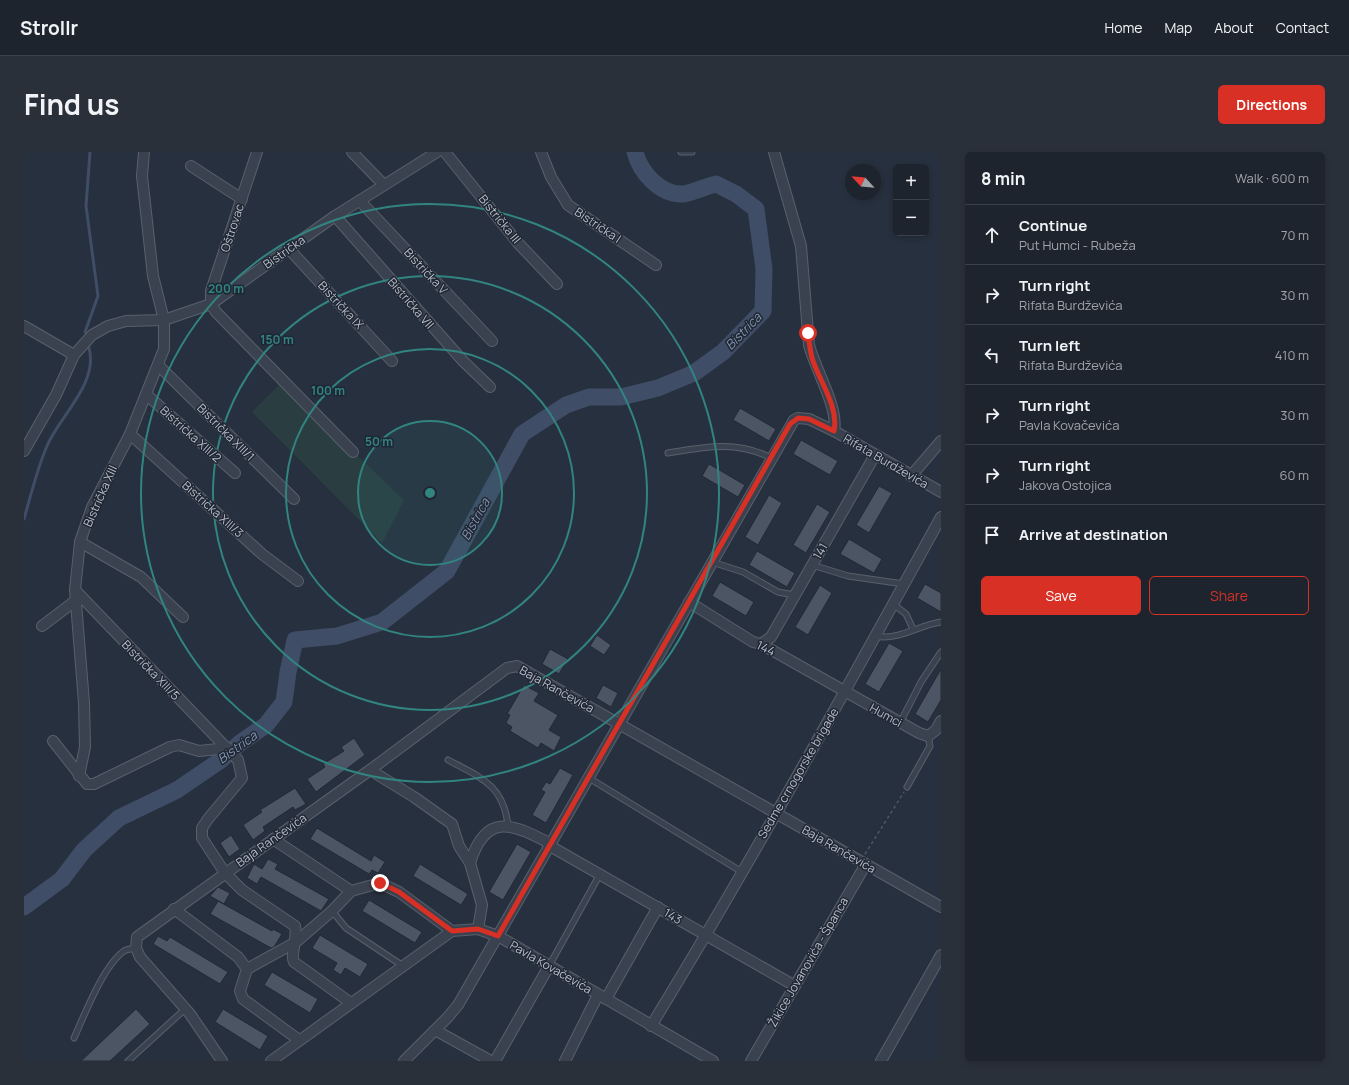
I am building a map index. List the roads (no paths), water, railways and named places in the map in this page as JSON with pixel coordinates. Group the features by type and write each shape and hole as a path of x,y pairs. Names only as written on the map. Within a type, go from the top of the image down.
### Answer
{"street":[{"name":"Bistrička XIII","path":"78,776 85,747 75,590 80,542 92,507 130,434 164,350 164,320 153,276 142,176 144,152"},
{"name":"Oštrovac","path":"211,304 211,291 257,152"},
{"path":"352,152 384,185"},
{"name":"Bistrička","path":"24,452 56,395 74,355 92,335 108,326 126,321 164,320 211,304 335,216 437,152"},
{"name":"Bistrička III","path":"445,152 518,243 557,284"},
{"name":"Bistrička I","path":"541,152 551,177 568,205 656,265"},
{"path":"774,152 801,246 809,345 812,358 833,411 836,423 834,431"},
{"path":"191,166 242,198"},
{"name":"Bistrička V","path":"360,200 492,341"},
{"name":"Bistrička VII","path":"335,216 463,361 490,387"},
{"name":"Bistrička IX","path":"289,248 392,361"},
{"path":"211,304 216,312 353,452"},
{"path":"24,326 74,355"},
{"name":"Bistrička XIII/1","path":"158,365 294,499"},
{"name":"Bistrička XIII/2","path":"147,395 235,473"},
{"name":"Rifata Burdževića","path":"404,1061 458,1005 690,602 790,424 798,418 809,419 834,431 941,492"},
{"name":"Bistrička XIII/3","path":"130,434 262,554 298,581"},
{"path":"911,476 941,441"},
{"name":"141","path":"761,644 771,637 875,455"},
{"name":"Sedme crnogorske brigade","path":"651,1026 706,935 845,692 941,517"},
{"path":"80,542 141,577 183,618"},
{"name":"Bistrička XIII/5","path":"75,590 216,739 228,748 238,760 242,778 202,828 202,838 225,873"},
{"path":"42,626 76,601"},
{"name":"144","path":"690,602 754,642 761,644 845,692"},
{"name":"Baja Rančevića","path":"136,948 137,937 174,909 370,770 507,668 516,666 776,812 941,907"},
{"name":"Humci","path":"845,692 900,723 928,736"},
{"path":"928,736 936,730 941,721"},
{"path":"53,742 78,776 87,784 94,784 170,747 179,746 199,751 228,748"},
{"path":"370,770 414,797 452,824 459,846 470,863 482,906 478,929"},
{"path":"470,863 479,840 487,832 496,827 508,826"},
{"name":"143","path":"508,826 523,829 795,986"},
{"path":"273,839 351,891"},
{"name":"Žikice Jovanovića - Španca","path":"751,1061 795,986 863,862"},
{"path":"225,873 242,890 295,926 297,934 293,956 294,962 350,1003"},
{"path":"271,1061 282,1057 299,1040 452,931 399,892 380,883 351,891 332,911 296,942 247,969 240,991 244,999 299,1040"},
{"path":"565,1061 602,997 658,907"},
{"path":"174,909 238,957 247,969"},
{"name":"Pavla Kovačevića","path":"452,931 478,929 498,936 651,1026 696,1057 713,1061"},
{"path":"136,948 140,956 185,1009 222,1061"},
{"path":"881,1061 941,955"},
{"path":"495,1061 549,966"},
{"path":"435,1030 491,1061"}],"lane":[{"path":"681,152 692,152"},
{"path":"668,453 725,445 748,448 771,458"},
{"path":"712,562 743,572 778,592 794,595"},
{"path":"812,566 848,576 904,584"},
{"path":"893,604 906,614 913,629"},
{"path":"875,636 893,637 913,629 941,622"},
{"path":"900,723 921,682 941,652"},
{"path":"907,788 930,746 928,736"},
{"path":"448,760 487,783 494,789 506,809 508,826"},
{"path":"589,778 742,872"},
{"path":"549,966 600,874"},
{"path":"332,911 346,928 403,966"},
{"path":"74,1038 102,979 114,960 124,951 136,948"},
{"path":"128,1061 185,1009"}],"waterway":[{"path":"85,332 98,296 86,206 90,152"},
{"name":"Bistrica","path":"24,907 62,879 84,850 119,818 177,790 221,760 240,743 266,725 284,702 288,672 295,640 337,636 382,622 447,571 522,434 566,405 589,397 621,397 658,388 694,373 723,352 763,311 764,269 756,209 736,194 716,184 683,194 666,191 652,181 646,174 641,167 635,152"},
{"path":"24,519 43,455 53,435 83,387 88,374 91,361 89,348"}]}
